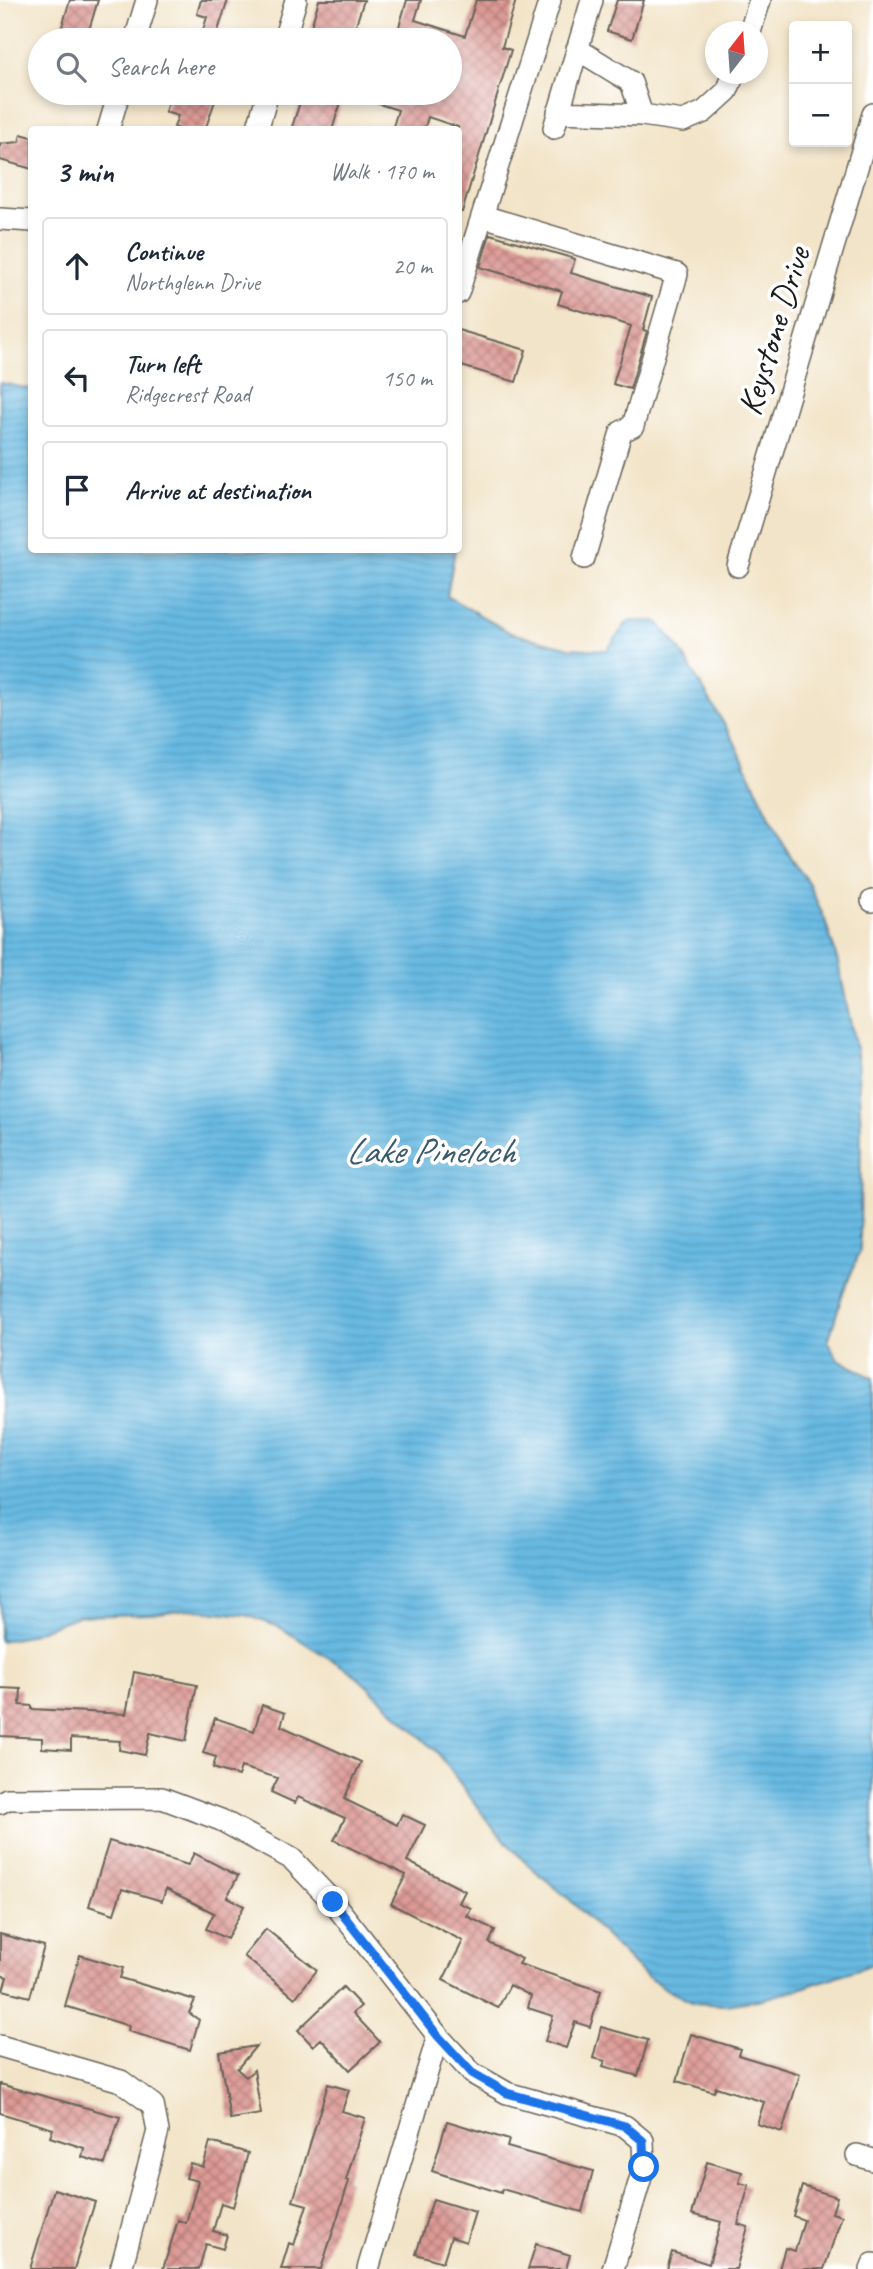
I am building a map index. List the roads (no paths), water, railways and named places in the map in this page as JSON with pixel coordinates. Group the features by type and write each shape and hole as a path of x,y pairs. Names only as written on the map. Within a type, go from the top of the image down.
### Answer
{"street":[{"path":"139,28 147,0"},
{"path":"288,28 296,0"},
{"path":"462,281 550,0"},
{"path":"592,0 556,120 642,115 683,121 704,112 727,91 730,84"},
{"path":"753,21 760,0"},
{"path":"577,49 631,82 642,115"},
{"path":"109,126 115,105"},
{"path":"258,126 264,105"},
{"name":"Keystone Drive","path":"738,566 873,114"},
{"path":"483,216 677,274 632,426 621,432 584,558"},
{"path":"0,219 28,221"},
{"path":"0,1803 7,1798 162,1798 221,1820 292,1859 333,1902 438,2036 472,2073 507,2093 625,2126 643,2141 644,2167 613,2269"},
{"path":"368,2269 438,2036"},
{"path":"0,2046 121,2081 153,2105 158,2131 121,2269"}],"water":[{"name":"Lake Pineloch","path":"0,383 28,388 28,553 454,553 447,596 511,633 570,648 607,650 628,621 657,621 679,648 734,741 783,844 809,884 825,920 838,962 857,1054 861,1130 860,1251 828,1342 838,1359 873,1378 873,1964 796,1990 726,2005 694,2003 669,1991 643,1974 569,1899 525,1862 493,1828 437,1752 353,1673 279,1627 246,1615 188,1609 150,1614 78,1616 23,1637 0,1641"}]}
